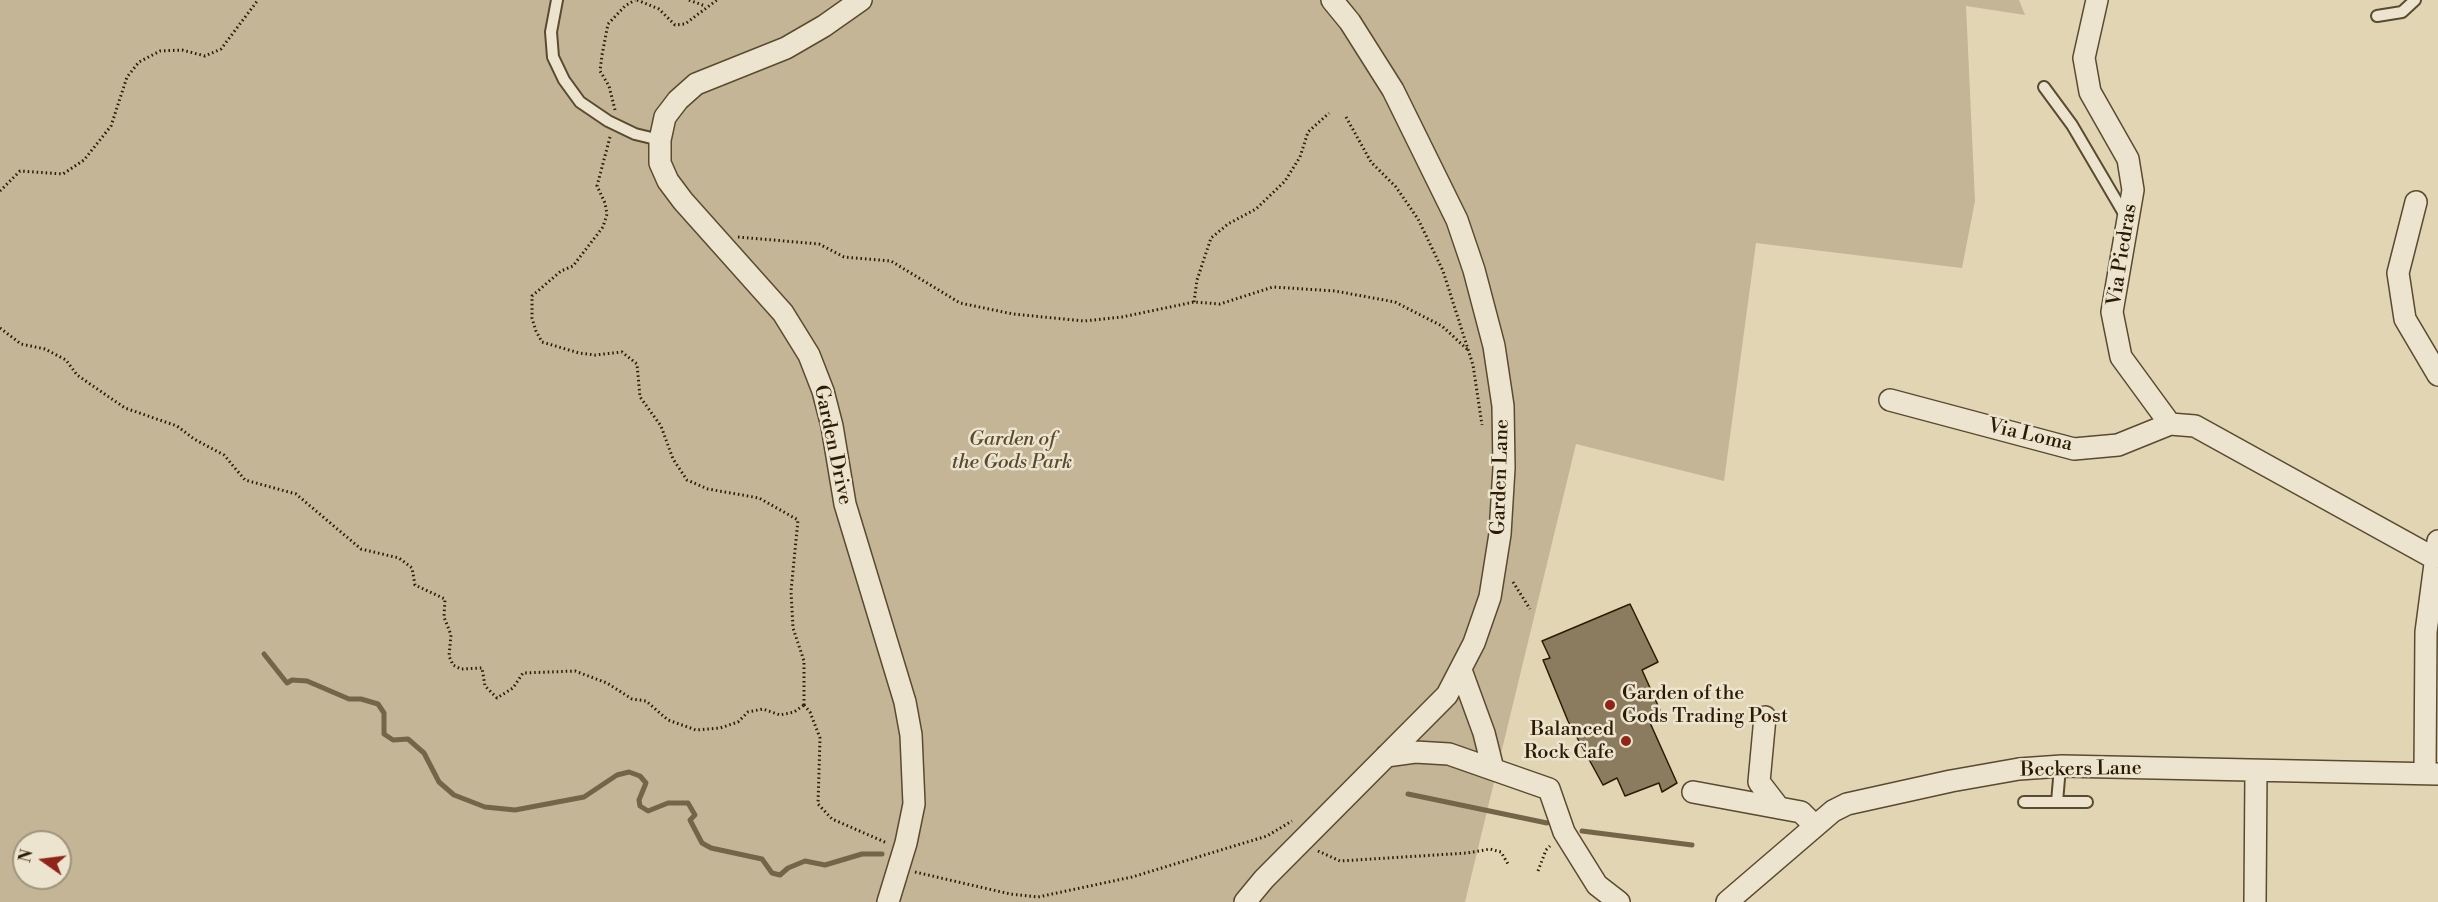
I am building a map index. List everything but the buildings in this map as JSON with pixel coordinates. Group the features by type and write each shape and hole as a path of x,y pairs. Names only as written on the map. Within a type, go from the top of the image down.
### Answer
{"street":[{"name":"Garden Drive","path":"861,0 824,26 786,48 696,84 678,100 665,117 660,140 660,163 668,181 783,314 809,355 822,391 832,426 845,504 905,702 911,735 914,804 904,853 888,902"},
{"name":"Garden Lane","path":"1245,902 1264,879 1431,713 1461,670 1490,597 1500,534 1504,436 1494,346 1484,303 1457,220 1435,173 1393,90 1350,22 1332,0"},
{"name":"Via Piedras","path":"2097,0 2084,58 2090,92 2128,159 2133,190 2112,312 2121,357 2170,424"},
{"path":"2416,202 2398,273 2405,319 2438,375"},
{"name":"Via Loma","path":"1890,400 2074,449 2118,445 2170,424"},
{"path":"2170,424 2195,426 2436,549 2426,632 2431,773"},
{"path":"1461,670 1484,733 1493,769"},
{"path":"1765,717 1759,782 1779,808"},
{"path":"1386,756 1433,752 1449,754 1549,789 1566,833 1597,885 1620,902"},
{"name":"Beckers Lane","path":"1727,902 1784,855 1814,825 1847,804 1951,781 2060,766 2431,773"},
{"path":"2255,902 2256,771"},
{"path":"1693,792 1801,812 1814,825"}],"lane":[{"path":"557,0 551,32 553,57 564,80 580,102 635,134 660,140"},
{"path":"2377,16 2402,12 2415,0"},
{"path":"2044,87 2072,125 2128,220"},
{"path":"2056,802 2060,766"},
{"path":"2024,802 2087,802"}],"path":[{"path":"0,191 20,171 63,174 84,160 111,126 127,77 139,62 160,51 182,50 205,56 221,50 258,0"},
{"path":"717,0 705,6 685,24 675,24 659,9 636,0 625,6 608,24 600,71 615,104 613,123 597,180 607,214 603,227 573,266 561,271 532,296 532,318 542,342 579,353 595,355 622,352 637,364 640,397 661,426 674,459 687,480 708,489 759,498 798,520 791,591 793,628 804,661 804,705 810,712 820,738 818,804 832,819 904,853 912,872 1010,894 1038,897 1132,877 1267,837 1284,828 1298,816"},
{"path":"689,0 705,6"},
{"path":"1194,302 1197,280 1211,238 1228,224 1256,208 1285,181 1299,157 1308,132 1329,113"},
{"path":"1346,117 1371,162 1396,187 1418,219 1443,271 1468,350 1479,397 1483,431"},
{"path":"724,246 741,235 819,244 844,257 891,261 960,303 1013,314 1084,321 1122,317 1194,302 1220,304 1273,287 1335,291 1395,302 1442,326 1468,350"},
{"path":"0,328 21,344 45,350 66,360 77,375 125,408 177,426 194,440 224,455 245,480 296,494 361,549 399,558 412,568 416,585 445,599 444,617 451,635 449,656 453,665 461,669 482,668 485,686 497,698 513,688 523,673 575,671 607,683 632,699 646,701 668,720 696,730 720,729 738,722 748,712 763,709 780,715 794,712 804,705"},
{"path":"1513,576 1513,585 1530,609"},
{"path":"1538,871 1546,850 1566,833"},
{"path":"1302,842 1340,861 1467,853 1490,849 1501,852 1508,864"},
{"path":"1038,897 1038,902"}],"green space":[{"name":"Garden of the Gods Park","path":"0,0 2019,0 2025,15 1966,6 1975,201 1962,268 1756,243 1724,481 1576,444 1465,902 0,902"}],"waterway":[{"path":"264,654 287,683 292,680 307,681 349,699 361,699 378,704 384,713 384,734 393,740 408,739 424,753 439,782 454,795 485,807 515,810 584,797 617,775 629,772 640,776 646,783 639,800 640,806 648,811 668,803 688,803 695,815 690,820 702,843 711,848 762,859 772,873 780,875 788,868 805,861 825,865 862,854 882,854"},
{"path":"1408,794 1547,823"},
{"path":"1582,831 1692,845"}],"place":[{"name":"Garden of the Gods Trading Post","path":"1610,705"},
{"name":"Balanced Rock Cafe","path":"1626,741"}]}
